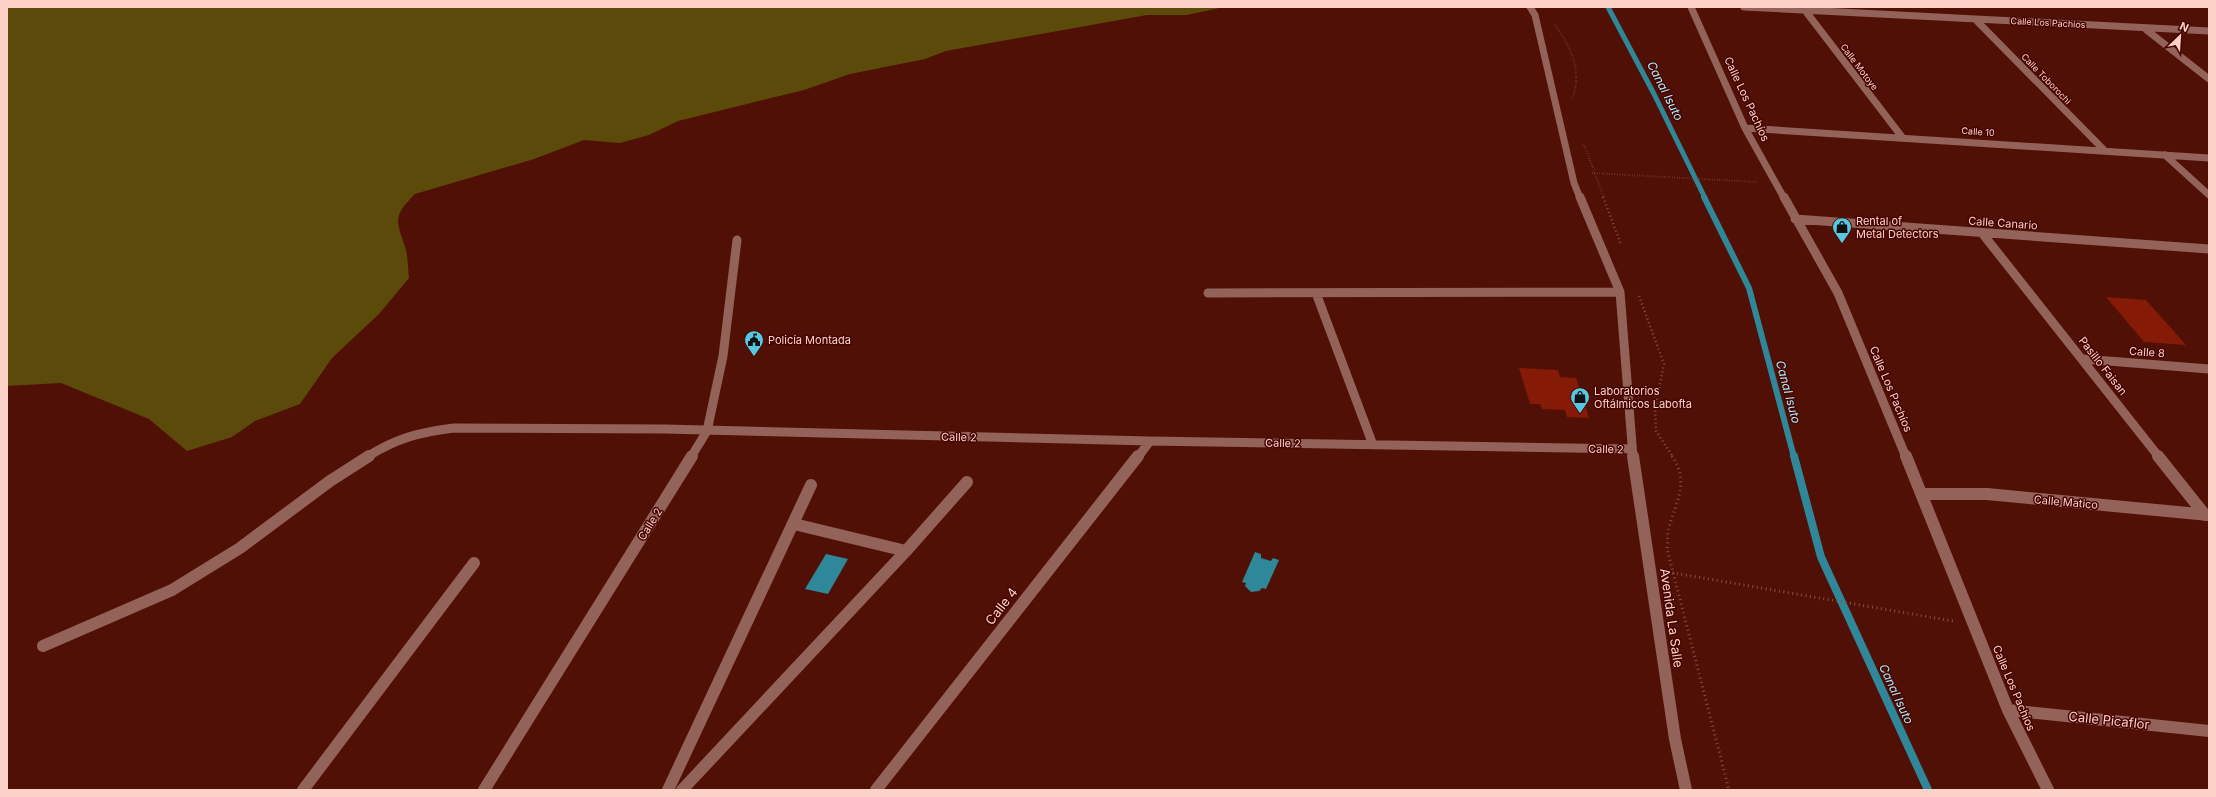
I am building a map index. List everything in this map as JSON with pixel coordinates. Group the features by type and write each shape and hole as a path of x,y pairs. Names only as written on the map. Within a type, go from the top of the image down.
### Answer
{"street":[{"name":"Avenida La Salle","path":"1530,7 1535,15 1574,183 1620,292 1632,449 1675,739 1686,790"},
{"name":"Calle Los Pachíos","path":"1691,7 1745,128 1838,293 1922,494 2008,710 2048,790"},
{"name":"Calle Los Pachíos","path":"1744,7 2209,31"},
{"name":"Calle Motoye","path":"1804,9 1902,137"},
{"name":"Calle Toborochi","path":"1976,20 2104,150"},
{"path":"2144,28 2209,79"},
{"name":"Calle 10","path":"1745,128 2104,150 2209,158"},
{"path":"2165,155 2209,195"},
{"name":"Calle Canario","path":"1795,219 2209,249"},
{"name":"Pasillo Faisan","path":"1982,233 2207,515"},
{"path":"43,646 172,590 240,548 330,481 363,459 394,442 421,432 454,428 707,431 723,356 737,240"},
{"path":"1208,293 1620,292"},
{"path":"1316,293 1373,445"},
{"name":"Calle 8","path":"2083,359 2209,369"},
{"name":"Calle 2","path":"484,790 707,431 1150,441 1632,449"},
{"name":"Calle 4","path":"876,790 1150,441"},
{"path":"682,790 906,551 967,482"},
{"path":"668,790 811,485"},
{"name":"Calle Matico","path":"1922,494 1987,494 2207,515"},
{"path":"794,524 906,551"},
{"path":"303,790 474,563"},
{"name":"Calle Picaflor","path":"2008,710 2209,731"}],"path":[{"path":"1572,172 1775,183"},
{"path":"1650,569 1933,617"}],"shaded area":[{"path":"7,7 1224,7 1187,15 1147,15 946,51 925,59 850,74 804,90 678,121 649,135 620,143 584,140 534,159 415,194 402,209 398,220 400,232 407,253 409,278 379,314 332,358 300,404 255,421 232,437 187,451 149,419 61,383 7,386"}],"water":[{"path":"1255,552 1261,554 1261,558 1271,561 1273,558 1279,560 1266,589 1262,588 1259,591 1251,592 1245,586 1246,583 1242,582"},
{"path":"826,554 848,559 828,594 805,589"}],"building":[{"path":"2106,297 2146,300 2186,345 2144,342"},
{"path":"1519,368 1558,370 1560,377 1576,378 1589,418 1567,417 1565,410 1542,409 1540,404 1530,404"}],"waterway":[{"name":"Canal Isuto","path":"1608,7 1654,94 1705,198"},
{"name":"Canal Isuto","path":"1704,197 1749,288 1794,457"},
{"name":"Canal Isuto","path":"1794,456 1821,557 1928,790"}],"place":[{"name":"Rental of Metal Detectors","path":"1842,244"},
{"name":"Policía Montada","path":"754,357"},
{"name":"Laboratorios Oftálmicos Labofta","path":"1580,414"}]}
